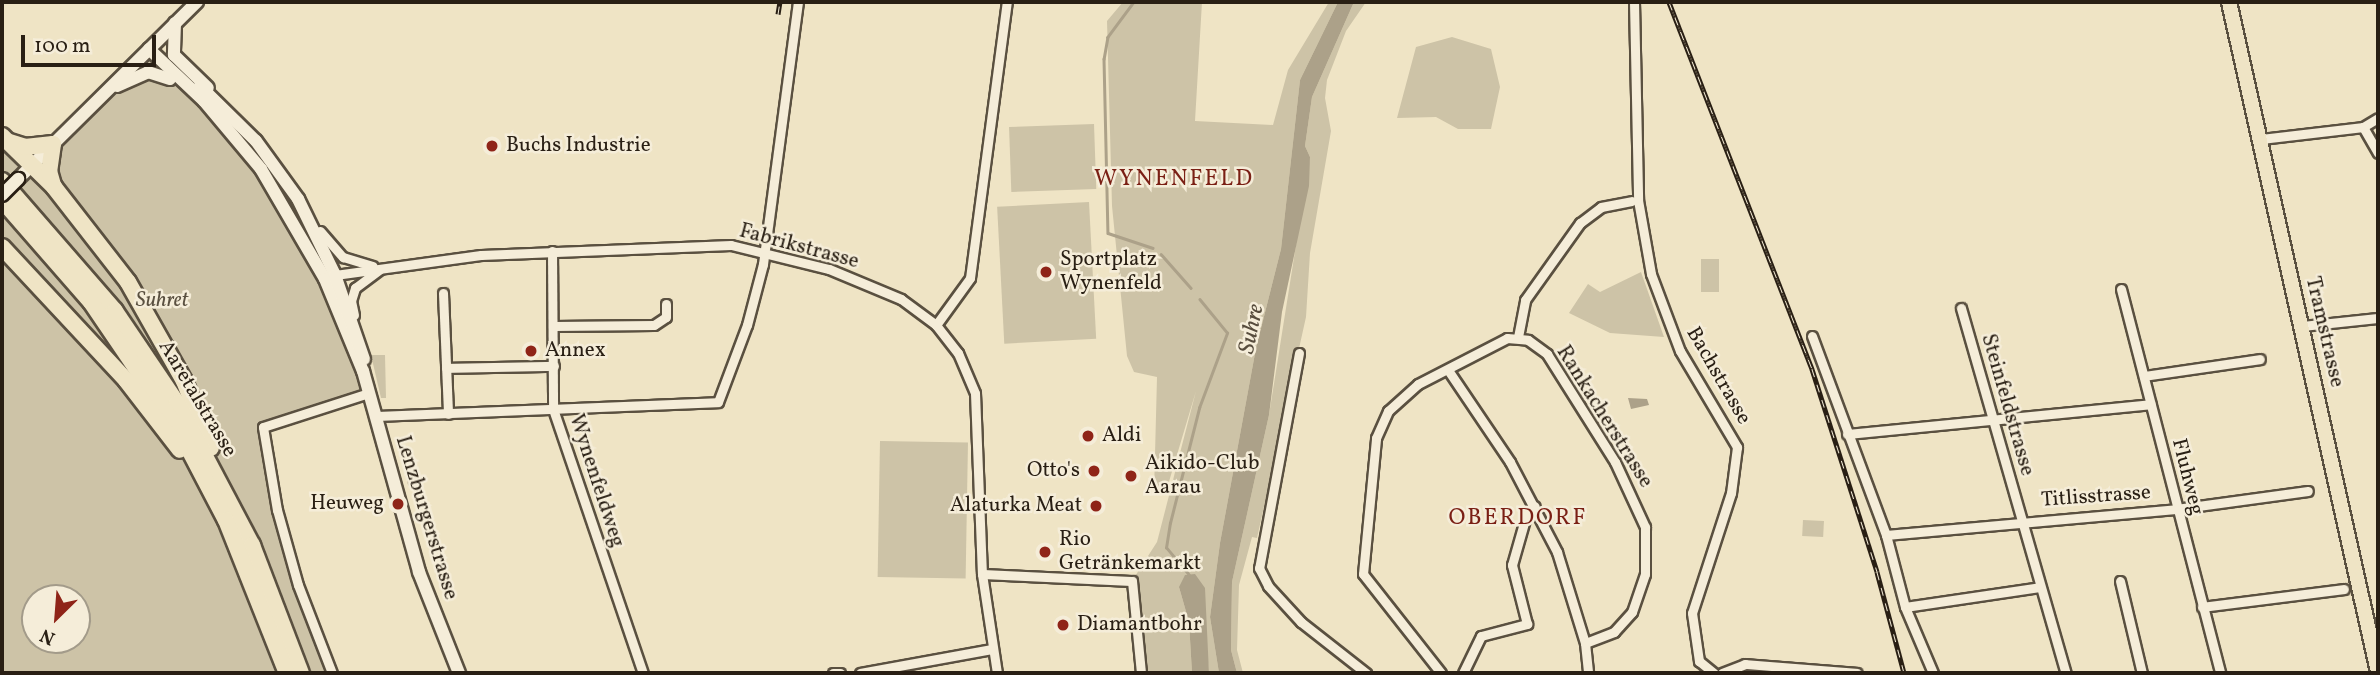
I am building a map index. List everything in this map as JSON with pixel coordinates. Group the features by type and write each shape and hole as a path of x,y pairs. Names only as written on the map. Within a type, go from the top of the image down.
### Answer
{"highway":[{"path":"6,139 25,147 53,144 49,171 54,187"},
{"path":"6,139 28,169 54,187 111,257 164,342 205,428 220,478"},
{"name":"Aaretalstrasse","path":"2,181 116,311 220,478 260,562 301,673"},
{"name":"Aaretalstrasse","path":"2,198 116,334 182,436 226,520 288,673"},
{"path":"2,247 134,389 226,520"}],"main road":[{"path":"2,198 197,2"},
{"name":"Tramstrasse","path":"2229,2 2378,672"},
{"path":"175,23 174,55 230,112"},
{"name":"Lenzburgerstrasse","path":"149,49 261,169 330,277 357,332 363,372"},
{"name":"Lenzburgerstrasse","path":"149,49 230,112 298,199 330,277 363,372 419,572 458,673"},
{"path":"113,87 156,72 205,106"}],"street":[{"path":"375,416 718,402 747,325 764,251 798,2"},
{"path":"936,325 970,278 1007,2"},
{"name":"Bachstrasse","path":"1634,2 1638,200 1651,274 1680,351 1737,447 1731,493 1692,613 1693,645 1699,661 1714,673"},
{"path":"2261,139 2363,127 2378,118"},
{"path":"2363,127 2378,153"},
{"name":"Fabrikstrasse","path":"298,199 332,249 381,268"},
{"path":"1441,673 1368,584 1362,564 1376,438 1398,400 1507,338 1518,337 1525,300 1580,223 1601,207 1631,201"},
{"name":"Fabrikstrasse","path":"330,277 381,268 552,251 671,244 731,245 764,251 869,284 901,299 936,325 958,353 975,393 982,574 997,673"},
{"name":"Wynenfeldweg","path":"552,251 553,409 643,673"},
{"path":"357,332 351,294 381,268"},
{"name":"Fluhweg","path":"2121,289 2220,673"},
{"path":"443,293 448,414"},
{"path":"554,326 654,325 666,317 666,304"},
{"name":"Steinfeldstrasse","path":"1961,308 1991,421 2024,521 2040,587 2066,673"},
{"path":"2302,326 2378,318"},
{"path":"1812,336 1886,535 1905,607 1933,673"},
{"name":"Rankacherstrasse","path":"1518,337 1536,344 1567,382 1615,462 1645,527 1645,574 1632,612 1614,632 1585,643"},
{"path":"1299,353 1259,568 1268,586 1301,622 1366,673"},
{"path":"2144,376 2260,359"},
{"path":"446,368 554,366"},
{"path":"1448,370 1499,443 1535,506 1556,552 1585,643 1588,673"},
{"path":"332,673 298,586 277,510 263,427 369,393"},
{"path":"1847,434 2151,404"},
{"name":"Titlisstrasse","path":"1886,535 2176,509 2308,491"},
{"path":"1463,673 1475,640 1527,624 1512,565 1526,516 1535,506"},
{"path":"982,574 1132,581 1141,673"},
{"path":"2120,581 2142,673"},
{"path":"1905,607 2040,587"},
{"path":"2202,607 2344,589"},
{"path":"860,673 992,649"},
{"path":"1722,673 1745,664 1857,673"},
{"path":"833,673 840,673"}],"green space":[{"path":"1123,2 1202,2 1195,121 1273,125 1288,70 1329,2 1338,2 1300,80 1281,249 1256,348 1220,543 1210,617 1219,673 1209,673 1205,630 1179,587 1189,622 1192,673 1141,673 1132,581 1157,542 1196,391 1165,495 1154,493 1157,377 1134,372 1127,356 1112,206 1107,21"},
{"path":"1354,2 1366,2 1346,31 1327,80 1325,98 1331,131 1310,253 1306,317 1257,538 1252,537 1239,585 1237,650 1243,673 1237,673 1231,650 1232,582 1269,415 1310,157 1305,146 1312,97"},
{"path":"1452,37 1491,49 1500,87 1491,129 1458,129 1436,117 1397,118 1416,47"},
{"name":"Suhret","path":"149,49 242,135 277,180 310,233 329,274 369,393 263,427 277,509 332,673 2,673 2,195"},
{"name":"Sportplatz Wynenfeld","path":"1094,124 1096,189 1011,192 1009,127"},
{"path":"2,149 22,168 2,177"},
{"name":"Sportplatz Wynenfeld","path":"1089,202 1096,339 1004,344 997,207"},
{"path":"1701,259 1719,259 1719,292 1701,292"},
{"path":"1641,272 1664,337 1610,333 1569,313 1588,284 1600,292"},
{"path":"371,355 385,355 386,398 381,398"},
{"path":"880,441 968,443 966,579 878,577"},
{"path":"412,473 418,473 423,481 421,487 412,489 407,484 407,478"},
{"path":"1803,520 1824,521 1823,537 1802,536"}],"shaded area":[{"name":"Suhre","path":"1338,2 1354,2 1312,97 1305,146 1310,157 1309,186 1282,312 1269,415 1232,582 1231,650 1237,673 1219,673 1210,617 1220,543 1256,348 1281,249 1300,80"},
{"path":"1628,398 1647,399 1649,405 1631,409"},
{"path":"1195,574 1205,588 1209,673 1192,673 1189,622 1179,587 1185,575"}],"waterway":[{"path":"1134,2 1108,37 1104,59 1108,233 1153,248"},
{"path":"1161,254 1191,288"},
{"path":"1189,575 1166,548 1199,408 1227,333 1200,300"}],"railway":[{"path":"778,14 780,2"},
{"path":"1669,2 1812,369 1877,572 1904,673"}],"place":[{"name":"Buchs Industrie","path":"492,146"},
{"name":"Sportplatz Wynenfeld","path":"1046,272"},
{"name":"Annex","path":"531,351"},
{"name":"Aldi","path":"1088,436"},
{"name":"Otto's","path":"1094,471"},
{"name":"Aikido-Club Aarau","path":"1131,476"},
{"name":"Heuweg","path":"398,504"},
{"name":"Alaturka Meat","path":"1096,506"},
{"name":"Rio Getränkemarkt","path":"1045,552"},
{"name":"Diamantbohr","path":"1063,625"}],"district":[{"name":"WYNENFELD","path":"1174,179"},
{"name":"OBERDORF","path":"1518,518"}]}
